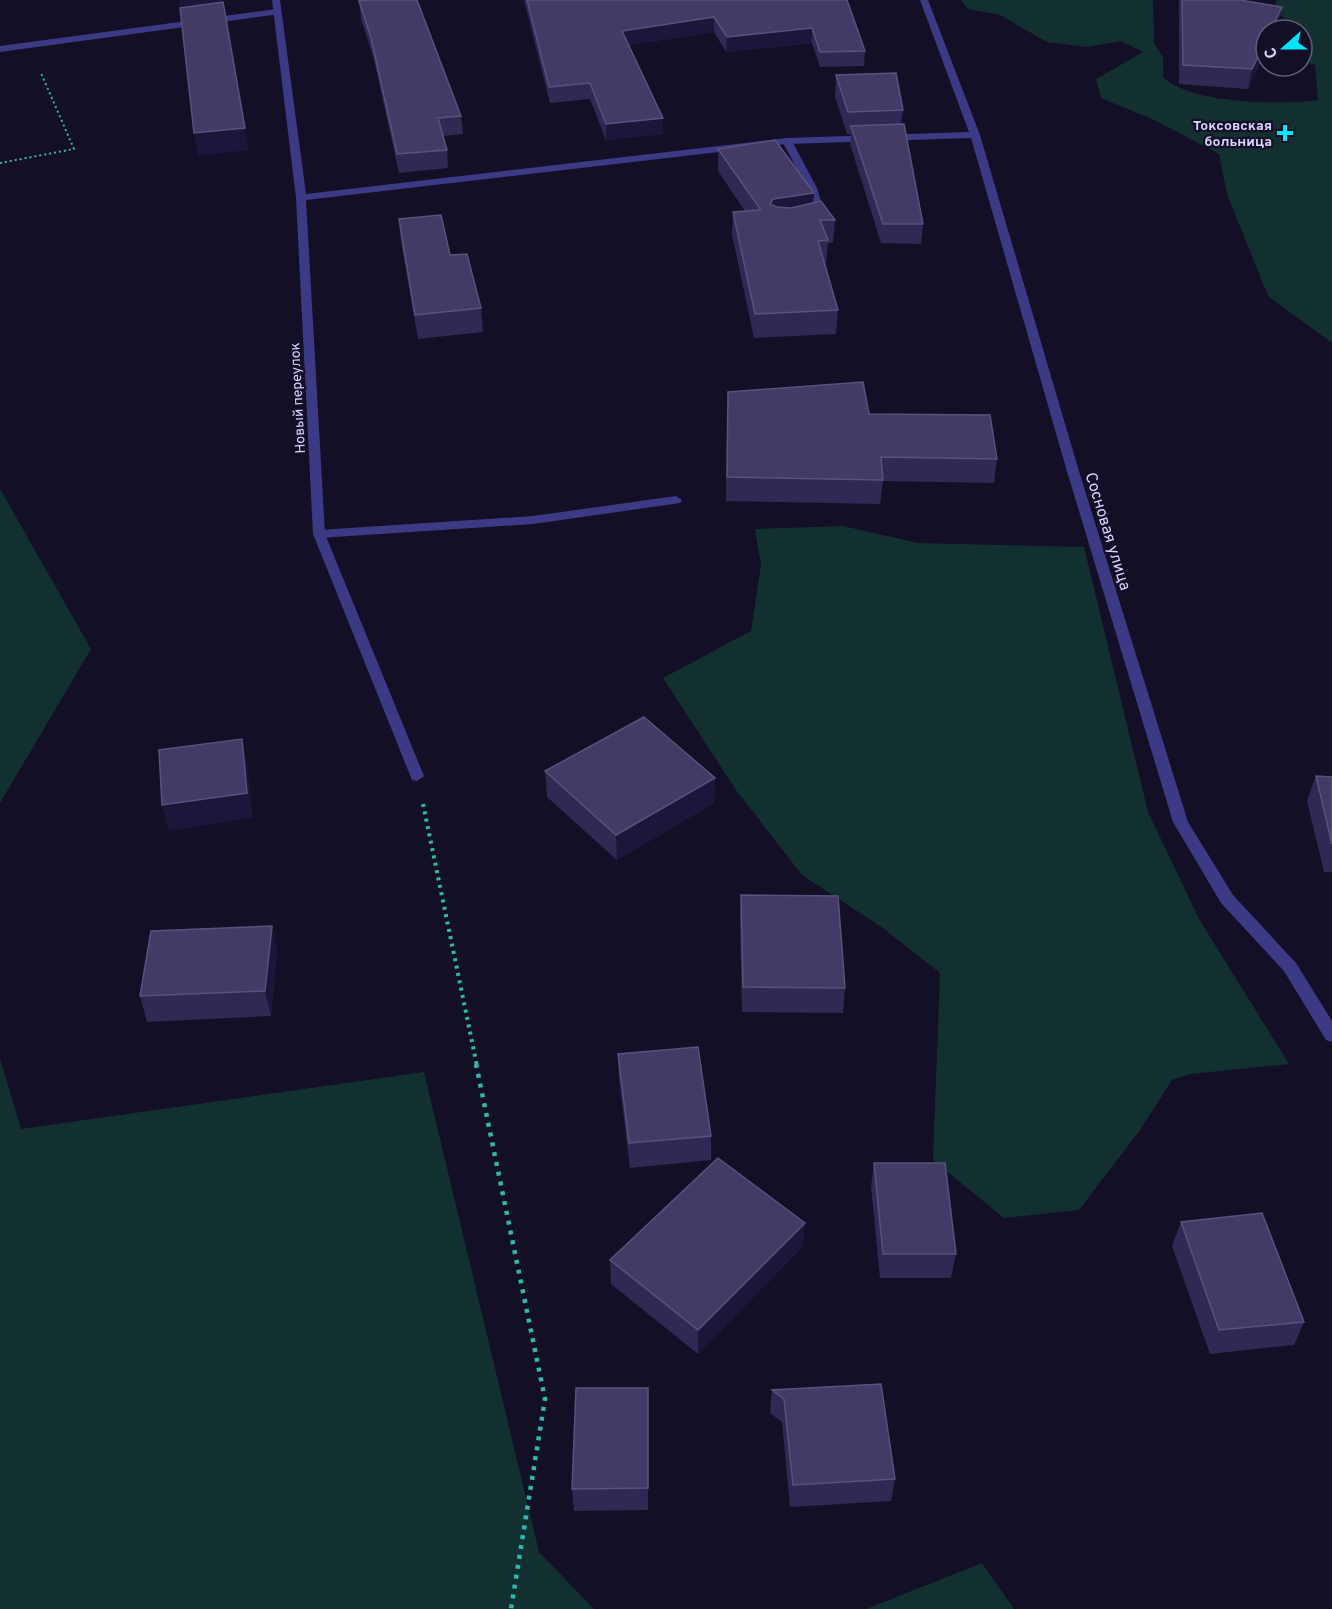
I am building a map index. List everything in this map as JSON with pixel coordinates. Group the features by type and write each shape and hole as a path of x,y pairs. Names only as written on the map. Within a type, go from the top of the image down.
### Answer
{"street":[{"name":"Сосновая улица","path":"924,0 975,135 1072,468 1181,822 1227,899 1290,967 1332,1035"},
{"path":"0,49 30,47 276,6"},
{"name":"Новый переулок","path":"276,6 301,198 320,534 417,776"},
{"path":"301,198 787,141 975,135"},
{"path":"787,141 812,189 820,218 806,224"},
{"path":"320,534 533,520 676,500"}],"path":[{"path":"0,164 74,149 30,47"},
{"path":"417,776 545,1399 511,1609"}],"green space":[{"path":"961,0 1153,0 1154,43 1163,57 1163,77 1176,86 1193,93 1237,100 1302,102 1318,100 1314,65 1314,18 1284,18 1273,10 1277,0 1332,0 1332,343 1268,296 1227,194 1219,154 1152,119 1101,98 1096,79 1143,52 1121,41 1087,47 1047,42 1000,15 968,9"},
{"path":"0,489 91,649 0,803"},
{"path":"843,526 918,543 1084,547 1148,812 1199,919 1289,1064 1190,1074 1172,1080 1140,1130 1079,1210 1004,1218 933,1160 940,973 883,928 802,875 736,790 663,678 751,631 761,565 755,529"},
{"path":"0,1059 21,1129 424,1072 539,1552 594,1609 0,1609"},
{"path":"982,1563 1014,1609 866,1609"}],"building":[{"path":"417,0 461,116 438,118 447,150 397,154 371,38 359,1"},
{"path":"527,0 847,0 865,51 820,52 812,28 727,37 714,17 622,31 663,118 606,124 590,83 549,87"},
{"path":"1182,0 1240,0 1282,7 1277,18 1254,18 1254,65 1252,69 1183,65"},
{"path":"223,2 245,128 194,133 180,8"},
{"path":"896,73 903,110 848,112 836,75"},
{"path":"904,124 923,224 883,224 851,126"},
{"path":"775,140 814,193 773,199 770,204 791,208 821,201 835,220 820,220 828,240 818,241 838,310 755,314 733,212 761,210 718,149"},
{"path":"441,215 450,255 467,254 481,308 415,315 399,219"},
{"path":"863,382 869,414 990,415 997,459 881,457 883,480 727,477 728,392"},
{"path":"644,717 715,778 616,835 545,771"},
{"path":"242,739 247,793 162,805 159,750"},
{"path":"1316,776 1332,777 1332,844"},
{"path":"741,895 838,896 845,988 743,987"},
{"path":"272,926 265,991 140,996 151,931"},
{"path":"698,1047 711,1136 629,1143 618,1054"},
{"path":"718,1158 805,1223 698,1330 610,1260"},
{"path":"874,1163 945,1163 956,1254 883,1254"},
{"path":"1262,1213 1304,1322 1219,1330 1181,1222"},
{"path":"881,1384 895,1479 793,1485 784,1399 772,1390"},
{"path":"576,1388 648,1388 648,1488 572,1489"}],"place":[{"name":"Токсовская больница","path":"1285,133"}]}
